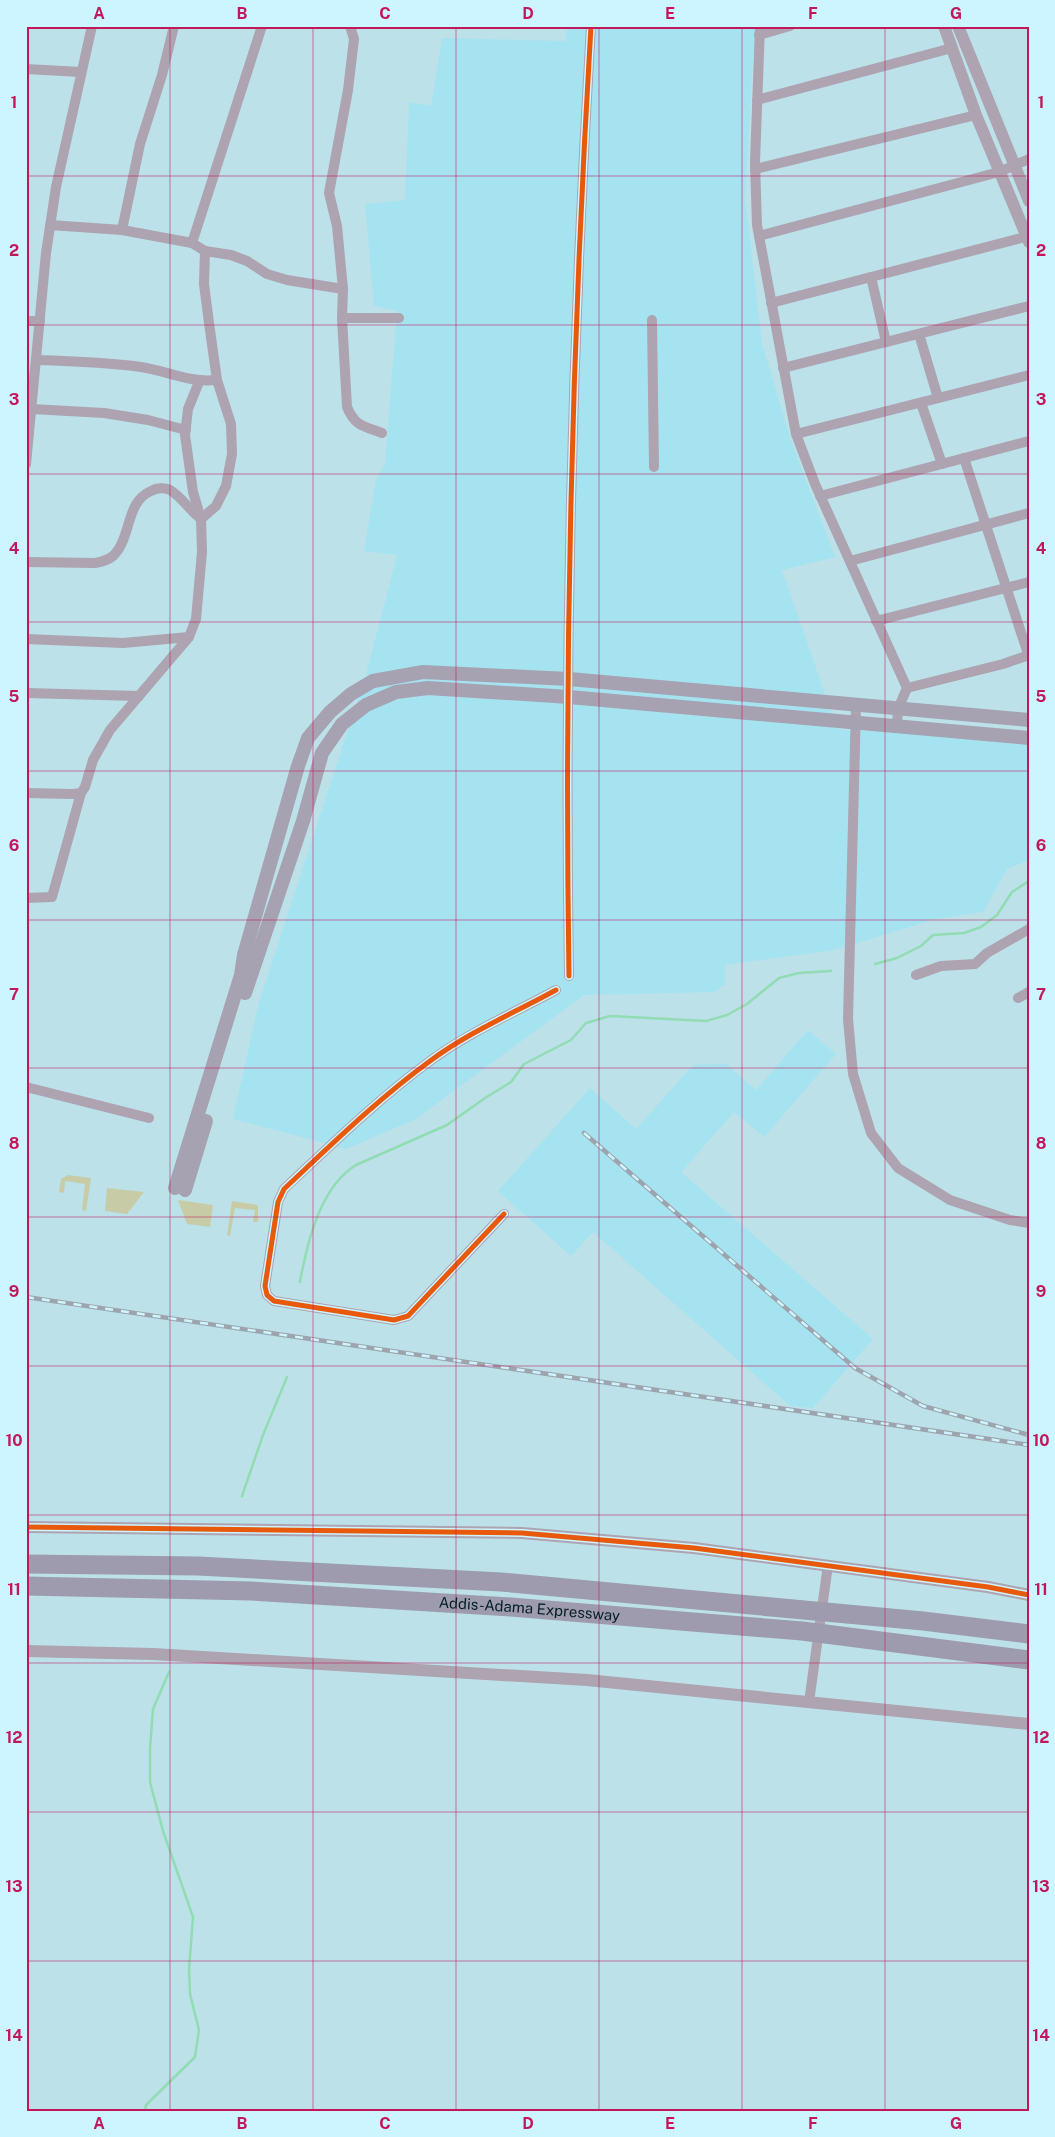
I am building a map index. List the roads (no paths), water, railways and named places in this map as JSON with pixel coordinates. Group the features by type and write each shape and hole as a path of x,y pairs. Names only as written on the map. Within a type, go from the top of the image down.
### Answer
{"highway":[{"name":"Addis-Adama Expressway","path":"26,1564 198,1566 501,1582 923,1621 1029,1634"},
{"name":"Addis-Adama Expressway","path":"26,1586 251,1591 511,1607 802,1632 1029,1660"}],"main road":[{"path":"1029,720 569,680 423,672 373,681 351,694 330,712 308,738 298,766 247,946 242,975 180,1189 250,978 258,960 303,821 322,753 342,724 366,705 396,692 420,689 569,697 1029,738"}],"street":[{"path":"26,464 50,225 61,160 92,26"},
{"path":"122,230 140,144 162,75 174,26"},
{"path":"192,243 262,26"},
{"path":"350,26 354,39 348,90 329,193 337,226 343,289 342,318 347,407 351,417 357,424 382,433"},
{"path":"569,976 567,842 571,517 585,118 591,26"},
{"path":"790,26 759,31 755,169 759,236 796,434 820,496 907,688 898,708 897,725"},
{"path":"771,303 1028,238 976,115 944,26"},
{"path":"958,26 1029,201"},
{"path":"757,100 952,48"},
{"path":"26,69 81,72"},
{"path":"755,169 976,115"},
{"path":"759,236 999,172 1029,159"},
{"path":"50,225 122,230 192,243 205,251 231,255 247,261 267,274 287,280 343,289"},
{"path":"201,519 216,506 226,486 232,454 231,424 217,380 204,284 205,251"},
{"path":"870,277 886,342"},
{"path":"783,368 1029,306"},
{"path":"342,318 399,318"},
{"path":"652,320 654,467"},
{"path":"26,321 40,321"},
{"path":"919,334 938,398"},
{"path":"36,360 90,361 142,367 199,382 217,380"},
{"path":"796,434 1029,376"},
{"path":"26,898 52,897 81,792 85,787 101,744 138,696 188,637 196,619 202,552 201,519 193,492 187,456 186,430 188,409 199,382"},
{"path":"921,403 942,464"},
{"path":"32,409 104,413 148,420 186,430"},
{"path":"820,496 1029,441"},
{"path":"907,688 1029,656 964,458"},
{"path":"26,562 95,563 105,561 113,556 122,543 130,516 143,494 157,488 169,489 192,513 201,519"},
{"path":"850,561 1029,513"},
{"path":"876,621 1029,582"},
{"path":"26,639 123,642 188,637"},
{"path":"26,693 138,696"},
{"path":"856,706 848,1005 853,1074 868,1125 871,1133 898,1168 950,1200 1010,1220 1029,1223"},
{"path":"26,793 73,794 81,792"},
{"path":"916,975 941,966 975,964 987,953 1029,929"},
{"path":"504,1214 408,1316 394,1320 274,1301 267,1295 265,1286 278,1202 284,1189 371,1108 431,1061 485,1026 556,990"},
{"path":"1018,998 1029,992"},
{"path":"26,1087 149,1118"},
{"path":"26,1526 522,1533 694,1548 988,1587 1029,1595"},
{"path":"809,1702 828,1565"},
{"path":"26,1651 153,1654 587,1680 1029,1724"}],"waterway":[{"path":"875,964 897,958 921,946 933,935 964,933 981,927 997,915 1012,892 1029,881"},
{"path":"300,1282 311,1234 317,1217 324,1201 344,1175 356,1165 447,1125 511,1082 524,1064 571,1040 586,1023 610,1016 706,1021 727,1015 747,1004 779,978 799,973 831,971"},
{"path":"242,1496 263,1435 287,1377"},
{"path":"145,2111 146,2105 195,2057 199,2030 190,1994 189,1969 193,1917 163,1831 150,1782 153,1709 169,1672"}],"railway":[{"path":"584,1133 855,1368 923,1406 1029,1435"},
{"path":"26,1297 1029,1445"}]}
